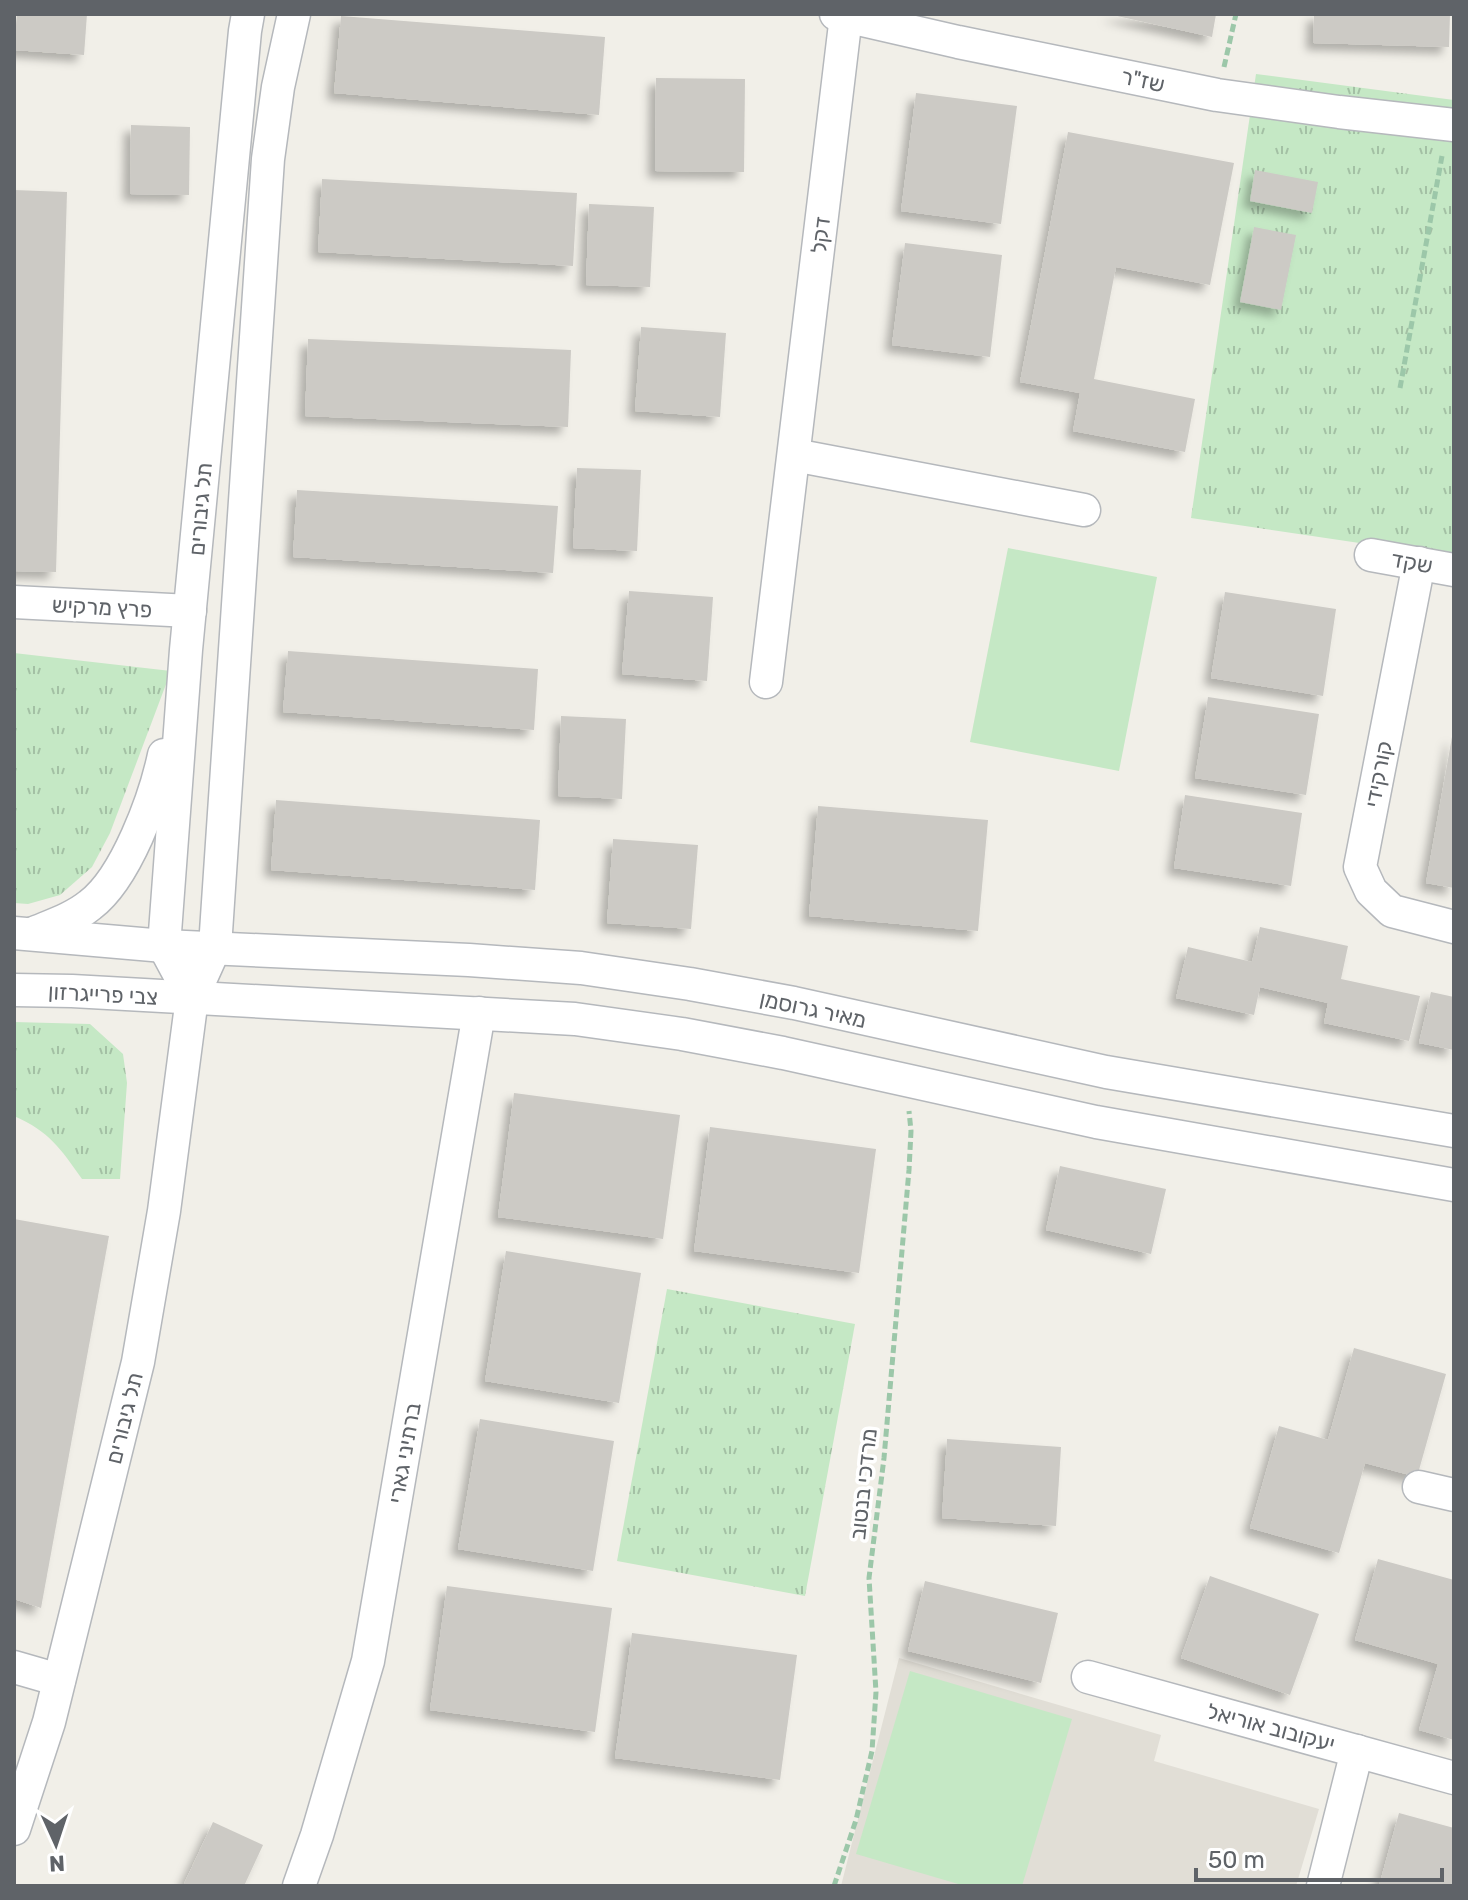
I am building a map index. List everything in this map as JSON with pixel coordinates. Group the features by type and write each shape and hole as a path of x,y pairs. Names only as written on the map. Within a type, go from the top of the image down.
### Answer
{"street":[{"name":"תל גיבורים","path":"164,946 186,650 248,14"},
{"name":"תל גיבורים","path":"14,1829 49,1722 138,1362 164,1211 192,998 215,947 268,159 278,87 294,14"},
{"name":"שז\"ר","path":"841,15 1217,95 1451,124"},
{"name":"דקל","path":"766,682 794,455 841,15"},
{"path":"794,455 1084,510"},
{"name":"שקד","path":"1371,555 1454,570"},
{"name":"קורקידי","path":"1419,563 1360,867 1371,891 1392,911 1454,927"},
{"name":"פרץ מרקיש","path":"14,602 190,611"},
{"path":"22,933 75,915 93,904 112,882 131,849 159,780 186,650"},
{"path":"22,933 164,946 192,998 575,1019 682,1034 783,1053 1096,1122 1454,1185"},
{"name":"מאיר גרוסמן","path":"164,946 581,968 794,1003 1106,1072 1454,1131"},
{"name":"צבי פרייגרזון","path":"14,990 192,998"},
{"name":"ברתיני גארי","path":"299,1886 368,1661 479,1013"},
{"path":"1419,1487 1454,1495"},
{"path":"14,1667 59,1680"},
{"name":"יעקובוב אוריאל","path":"1088,1677 1454,1778"},
{"path":"1323,1886 1357,1751"}],"path":[{"path":"1217,95 1236,14"},
{"path":"1400,388 1451,124"},
{"name":"מרדכי בנטוב","path":"834,1886 856,1820 872,1751 876,1692 869,1578 884,1458 909,1170 911,1131 908,1102 914,1082"}],"shaded area":[{"path":"899,1658 1161,1735 1154,1761 1319,1809 1296,1886 841,1886"}],"green space":[{"path":"1256,74 1454,100 1454,557 1191,518"},
{"path":"1008,548 1157,577 1119,771 970,742"},
{"path":"14,653 171,671 110,833 92,867 60,895 28,904 14,903"},
{"path":"14,1022 90,1024 123,1054 127,1083 120,1179 82,1179 53,1142 37,1128 14,1116"},
{"path":"667,1289 855,1324 805,1596 617,1561"},
{"path":"910,1671 1072,1719 1022,1886 965,1886 856,1854"}],"building":[{"path":"17,14 87,14 84,55 14,50"},
{"path":"1108,14 1216,14 1212,37"},
{"path":"1314,14 1450,14 1449,47 1313,43"},
{"path":"341,16 605,37 599,115 334,93"},
{"path":"656,78 745,79 744,172 655,171"},
{"path":"916,93 1017,106 1001,224 901,211"},
{"path":"131,125 190,127 189,195 130,194"},
{"path":"1068,132 1234,163 1210,285 1116,267 1094,379 1195,399 1185,452 1073,431 1080,393 1020,382"},
{"path":"1255,170 1318,182 1312,213 1250,201"},
{"path":"322,179 577,193 573,266 318,252"},
{"path":"14,190 67,192 56,572 14,571"},
{"path":"589,204 654,207 650,287 586,285"},
{"path":"1254,227 1296,235 1281,310 1240,302"},
{"path":"905,243 1002,255 990,357 892,345"},
{"path":"641,327 726,333 720,417 635,411"},
{"path":"308,339 571,350 568,427 305,416"},
{"path":"577,468 641,470 637,551 573,548"},
{"path":"297,490 558,506 553,573 293,557"},
{"path":"629,591 713,597 707,681 622,674"},
{"path":"1225,592 1336,609 1323,696 1211,678"},
{"path":"288,651 538,669 534,730 283,712"},
{"path":"1208,697 1319,714 1306,795 1195,778"},
{"path":"561,716 626,719 622,799 558,796"},
{"path":"1454,737 1454,888 1426,883"},
{"path":"1185,795 1302,813 1291,886 1174,868"},
{"path":"276,800 540,820 535,890 271,870"},
{"path":"818,806 988,820 978,931 809,916"},
{"path":"613,839 698,845 691,929 607,923"},
{"path":"1260,927 1348,946 1341,979 1420,996 1409,1041 1324,1023 1328,1003 1260,987 1254,1015 1176,998 1188,947 1252,962"},
{"path":"1431,992 1454,997 1454,1050 1419,1043"},
{"path":"514,1093 680,1115 663,1239 498,1217"},
{"path":"710,1127 876,1149 859,1273 694,1251"},
{"path":"1060,1166 1166,1189 1151,1254 1046,1230"},
{"path":"14,1219 109,1236 41,1608 14,1599"},
{"path":"506,1251 641,1273 619,1403 485,1381"},
{"path":"1354,1348 1446,1374 1417,1477 1365,1463 1339,1553 1250,1528 1279,1426 1328,1440"},
{"path":"480,1419 614,1441 593,1571 458,1549"},
{"path":"947,1439 1061,1447 1056,1526 942,1518"},
{"path":"1378,1559 1454,1580 1454,1740 1419,1730 1438,1664 1355,1640"},
{"path":"1210,1576 1319,1614 1290,1695 1181,1658"},
{"path":"925,1581 1058,1613 1041,1683 908,1651"},
{"path":"447,1586 612,1608 595,1732 430,1710"},
{"path":"632,1633 797,1655 780,1780 615,1758"},
{"path":"1399,1813 1454,1828 1454,1886 1379,1886"},
{"path":"213,1822 263,1845 244,1886 183,1886"}]}
